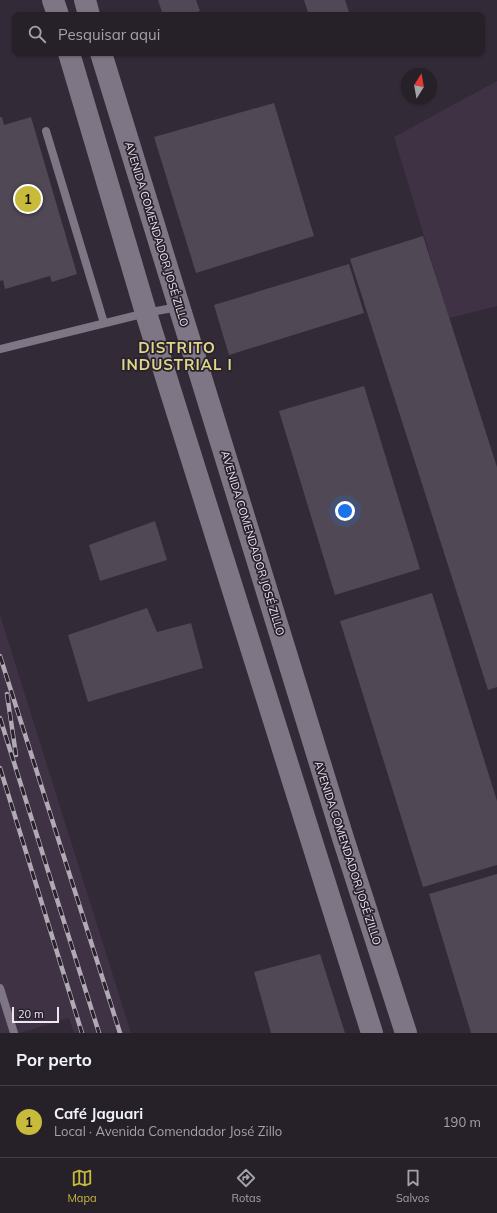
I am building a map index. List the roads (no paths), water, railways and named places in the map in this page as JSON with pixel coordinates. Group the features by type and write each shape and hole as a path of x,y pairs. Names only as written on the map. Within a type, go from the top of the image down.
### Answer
{"street":[{"path":"53,0 57,12"},
{"path":"85,0 88,12"},
{"path":"70,56 146,313 311,844 372,1033"},
{"path":"78,82 104,63"},
{"name":"AVENIDA COMENDADOR JOSÉ ZILLO","path":"104,63 343,838 406,1033"},
{"path":"201,490 233,480"},
{"path":"245,630 277,621"},
{"path":"311,844 343,838"}],"lane":[{"path":"46,131 104,323"},
{"path":"0,349 146,313 180,307"},
{"path":"0,988 14,1033"}],"railway":[{"path":"0,656 120,1033"},
{"path":"7,694 16,755"},
{"path":"0,718 99,1033"},
{"path":"0,768 82,1033"}],"place":[{"name":"Café Jaguari","path":"28,199"}],"district":[{"name":"DISTRITO INDUSTRIAL I","path":"177,356"}]}
